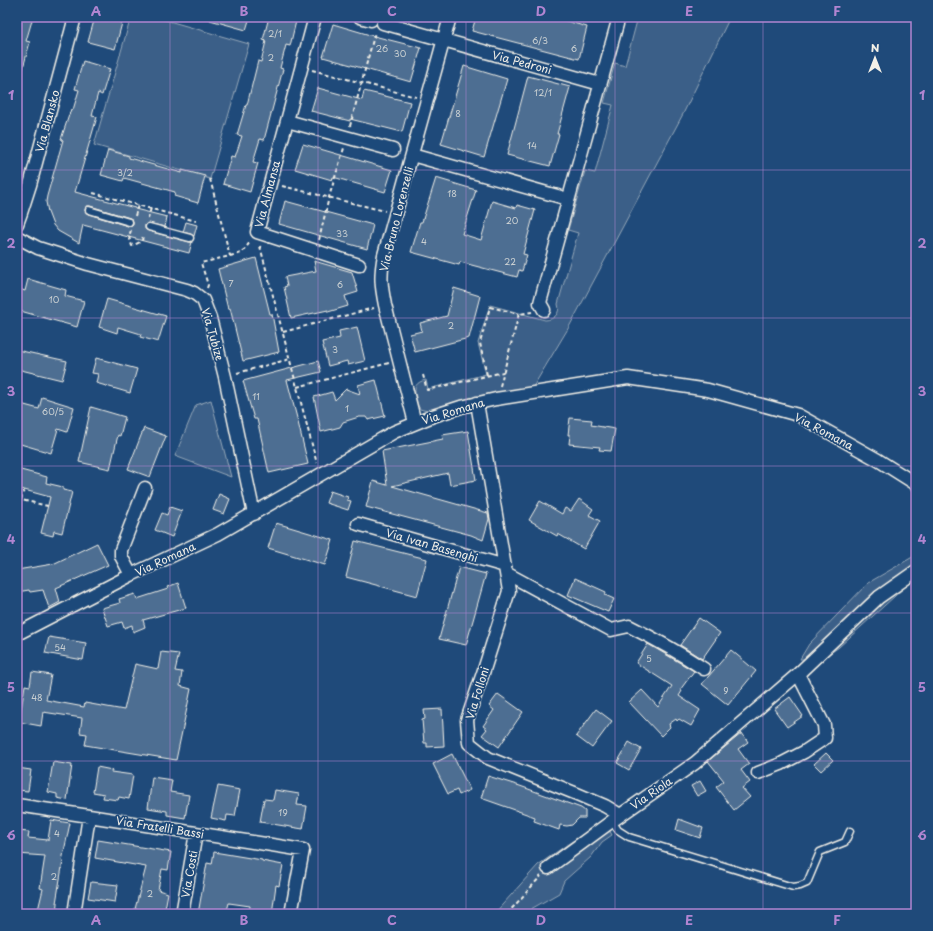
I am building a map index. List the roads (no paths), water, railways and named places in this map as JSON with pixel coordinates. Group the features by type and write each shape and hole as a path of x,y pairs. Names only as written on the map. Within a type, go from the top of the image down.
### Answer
{"street":[{"name":"Via Blansko","path":"17,224 22,213 30,185 75,17"},
{"name":"Via Almansa","path":"315,17 257,232 359,265"},
{"name":"Via Bruno Lorenzelli","path":"416,423 385,305 382,291 381,271 384,255 450,17"},
{"path":"544,310 540,303 541,299 618,17"},
{"path":"372,22 443,40"},
{"name":"Via Pedroni","path":"443,40 600,84"},
{"path":"287,121 393,150"},
{"path":"412,155 568,199"},
{"name":"Via Tubize","path":"17,237 38,248 88,264 187,290 204,300 225,377 254,514"},
{"name":"Via Romana","path":"17,634 131,575 218,534 385,436 445,411 496,399 628,378 708,390 798,415 878,460 916,484"},
{"name":"Via Folloni","path":"477,403 500,545 509,590 467,720 469,743 488,758 605,806 616,818"},
{"path":"131,575 121,556 121,550 145,488"},
{"name":"Via Ivan Basenghi","path":"358,524 505,569"},
{"path":"505,569 611,630 629,626 682,654 704,669"},
{"name":"Via Riola","path":"548,868 695,763 798,674 879,597 916,571"},
{"path":"758,773 781,764 804,752 825,738 824,725 798,674"},
{"name":"Via Fratelli Bassi","path":"17,805 303,850 292,914"},
{"path":"74,914 90,816"},
{"name":"Via Costi","path":"182,914 196,833"}],"lane":[{"path":"89,210 129,222"},
{"path":"149,227 190,238"},
{"path":"616,818 618,830 629,837 793,887 806,883 820,852 845,842 850,831"}]}
